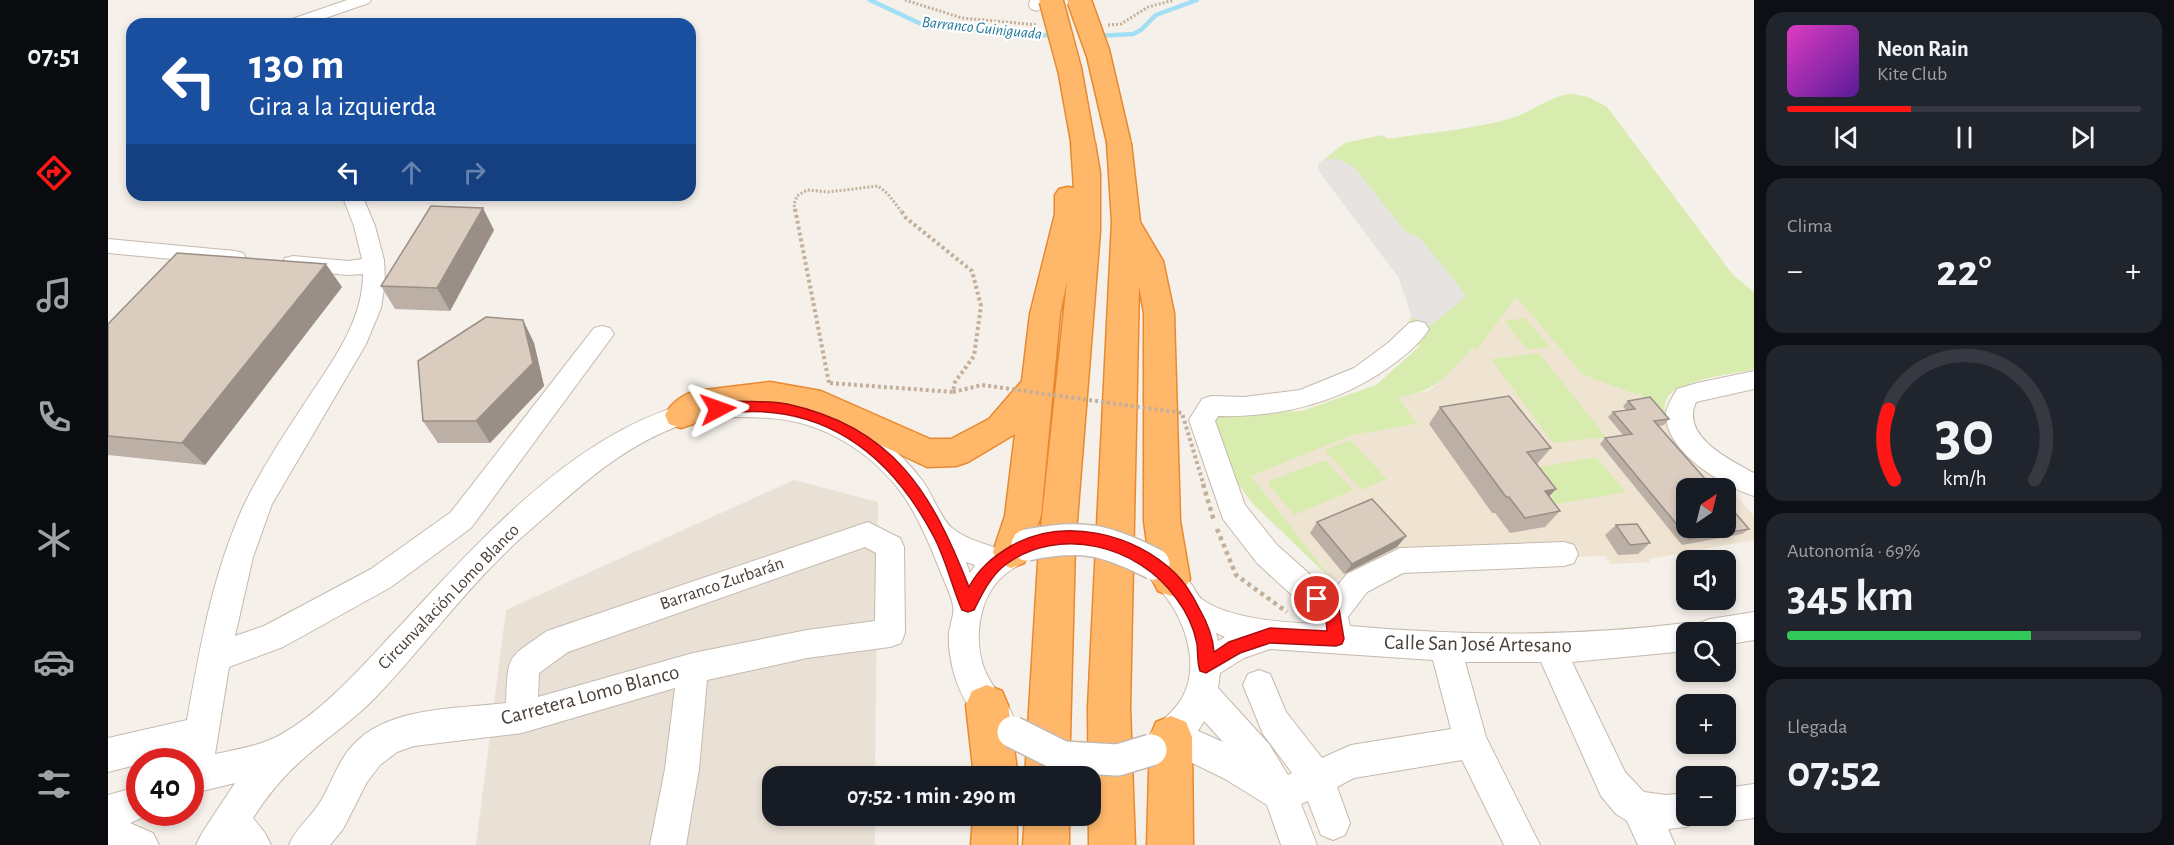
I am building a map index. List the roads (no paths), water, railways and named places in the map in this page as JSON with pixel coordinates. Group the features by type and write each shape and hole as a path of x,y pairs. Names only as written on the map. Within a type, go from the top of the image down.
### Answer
{"highway":[{"path":"1079,0 1092,29 1107,82 1119,143 1125,222 1125,284 1109,707 1112,845"},
{"path":"1012,553 1023,516 1045,314 1068,214 1076,143 1078,102 1064,41 1042,2"},
{"path":"1047,766 1057,546 1086,231 1087,173 1076,143"},
{"path":"1125,222 1149,261 1159,313 1162,408 1162,572"},
{"path":"681,415 696,403 770,394 821,403 927,453 956,452 1001,428 1037,385"},
{"path":"997,766 1000,719"},
{"path":"1161,744 1170,845"},
{"path":"994,845 995,826"},
{"path":"1046,845 1047,826"}],"street":[{"path":"310,18 363,0"},
{"path":"198,748 230,580 251,521 265,491 359,336 370,306 375,283 373,265 363,221 355,201"},
{"path":"108,246 348,268 373,265"},
{"path":"1417,329 1396,349 1363,374 1302,399 1244,407 1210,406 1202,420 1233,511 1267,554 1335,627 1357,583 1400,561 1564,554"},
{"path":"215,657 272,636 381,578 461,520 602,334"},
{"path":"1754,380 1686,396 1679,414 1684,431 1705,456 1718,466 1754,485"},
{"name":"Circunvalación Lomo Blanco","path":"292,746 317,728 362,688 493,546 580,469 633,434 681,415 737,406 786,409 826,421 856,435 882,454 912,487 941,536 968,605"},
{"name":"Barranco Zurbarán","path":"522,717 524,666 558,641 868,534 890,547 890,633"},
{"path":"941,536 966,550 1012,553"},
{"path":"1059,537 1088,538 1119,546 1162,572 1193,610 1205,645 1204,679 1191,715 1161,744 1118,760 1063,757 1000,719 970,676 963,645 968,605 980,581 1012,553 1059,537"},
{"name":"Calle San José Artesano","path":"1193,610 1238,628 1270,635 1304,637 1335,627 1445,647 1549,647 1654,642 1676,639"},
{"path":"1736,629 1754,626"},
{"name":"Carretera Lomo Blanco","path":"307,845 331,817 355,770 368,753 387,739 414,730 522,717 693,668 807,644 890,633"},
{"name":"Calle San José Artesano","path":"1204,679 1235,647 1270,635"},
{"path":"1445,647 1471,741 1522,845"},
{"path":"1549,647 1613,784 1628,802 1639,809 1676,811"},
{"path":"668,845 682,769 693,668"},
{"path":"1204,679 1257,756 1281,796 1299,845"},
{"path":"1259,685 1274,723 1317,779 1332,823"},
{"path":"108,755 200,733"},
{"path":"1281,796 1351,762 1471,741"},
{"path":"1161,744 1215,754 1247,772 1281,796"},
{"path":"204,773 263,760 292,746"},
{"path":"233,836 250,791 292,746"},
{"path":"1736,803 1754,801"},
{"path":"108,812 126,807"},
{"path":"1639,809 1657,845"},
{"path":"108,832 141,845"}],"waterway":[{"name":"Barranco Guiniguada","path":"870,0 919,23 939,27 1055,36"},
{"name":"Barranco Guiniguada","path":"1098,36 1133,34 1141,30 1156,15 1197,0"}]}
